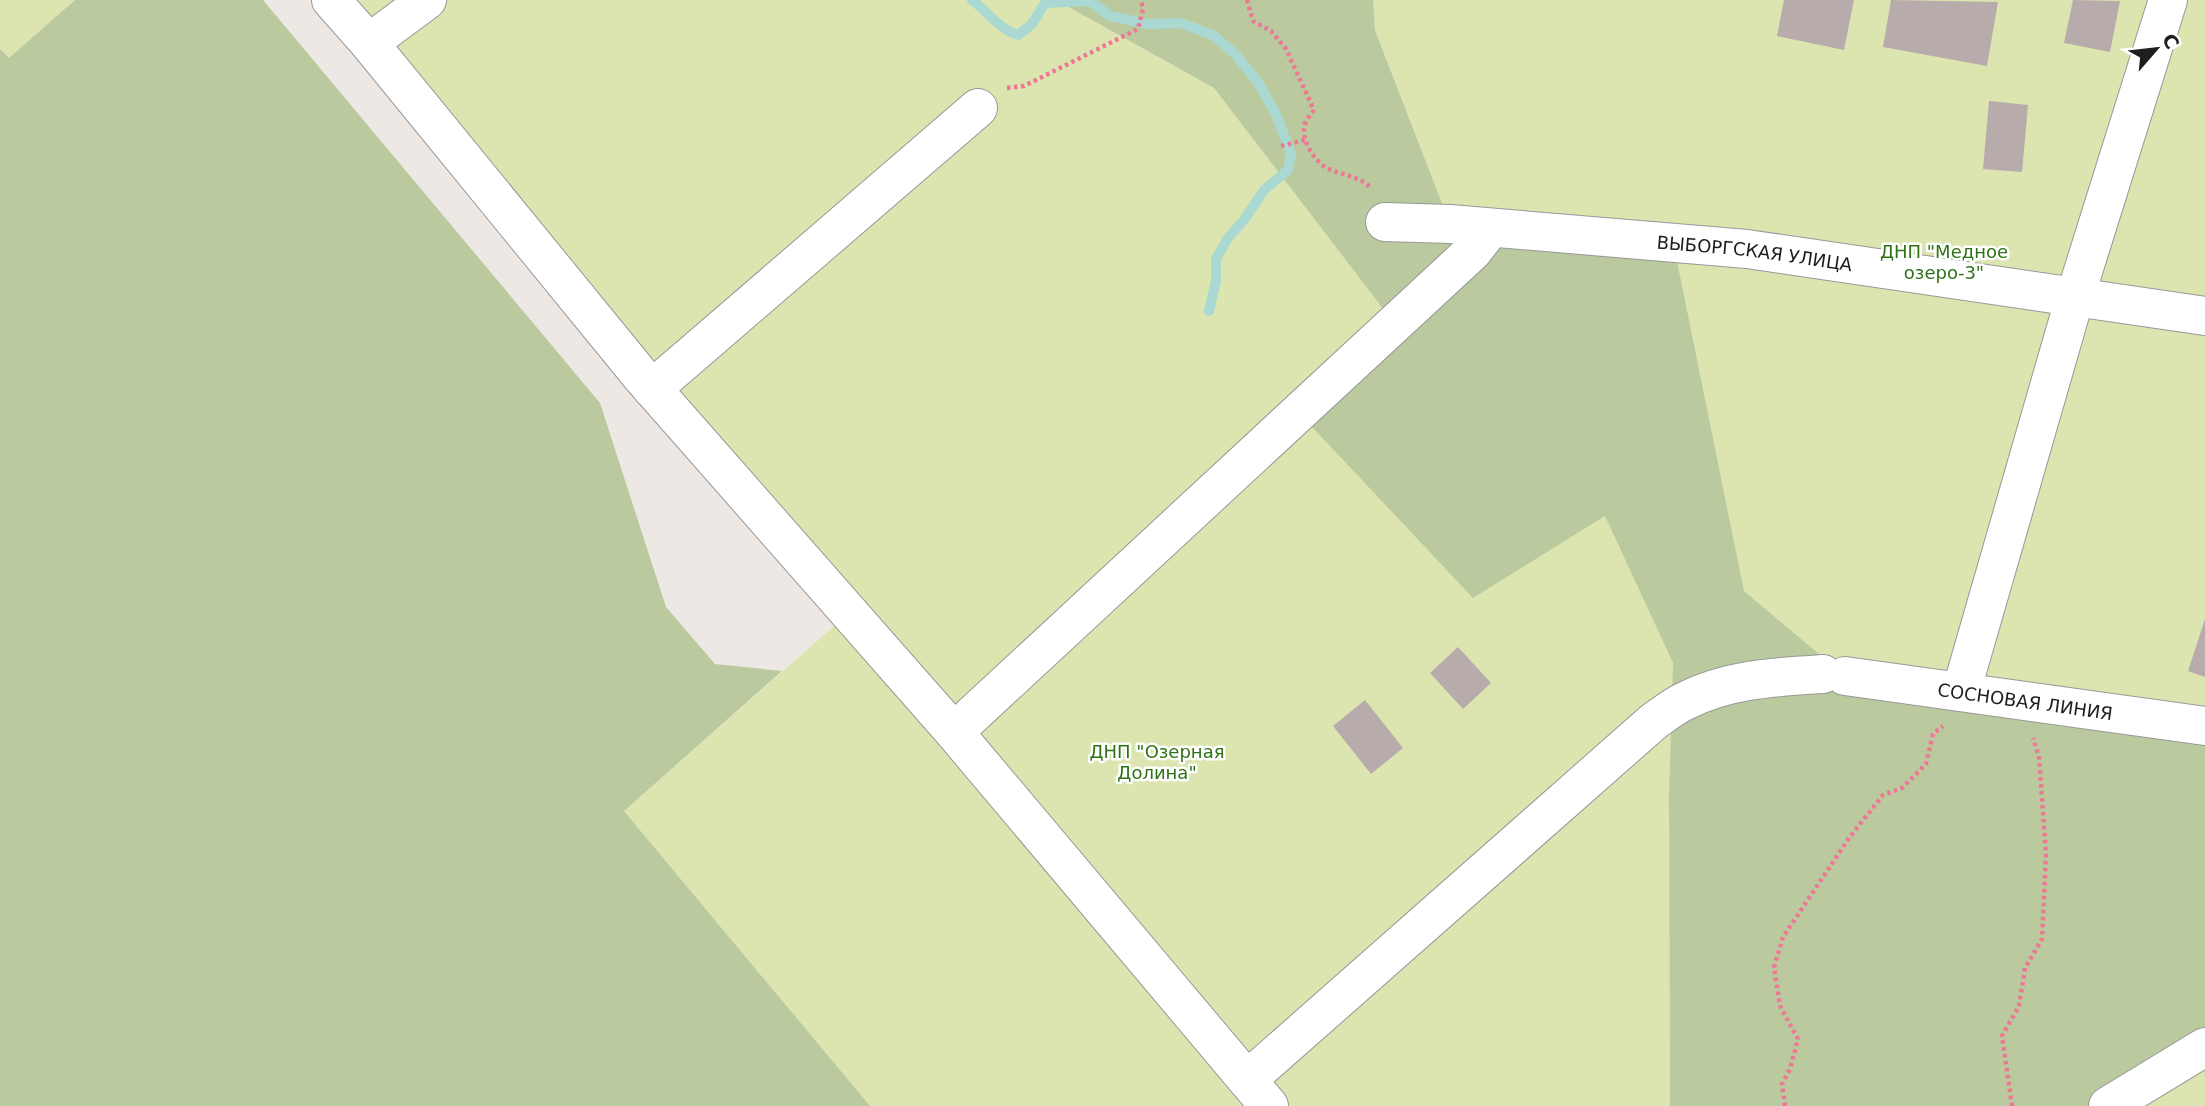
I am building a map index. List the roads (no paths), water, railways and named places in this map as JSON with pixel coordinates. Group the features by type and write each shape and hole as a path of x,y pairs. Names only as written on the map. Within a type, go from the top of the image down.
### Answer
{"street":[{"path":"331,0 652,389 954,732 1258,1093"},
{"path":"369,43 427,0"},
{"path":"1961,692 2075,297 2168,0"},
{"path":"652,389 978,107"},
{"name":"ВЫБОРГСКАЯ УЛИЦА","path":"1385,222 1450,224 1747,249 2205,316"},
{"path":"954,732 1473,251 1490,229"},
{"name":"СОСНОВАЯ ЛИНИЯ","path":"1258,1093 1653,722 1684,701 1729,684 1758,678 1834,675 2205,726"},
{"path":"2108,1106 2205,1047"}],"waterway":[{"path":"972,0 999,24 1018,35 1032,24 1045,3 1090,1 1110,16 1148,24 1180,23 1213,35 1236,55 1257,81 1276,114 1291,154 1288,170 1264,190 1228,238 1216,259 1216,281 1209,311"}],"park label":[{"name":"ДНП \"Медное озеро-3\"","path":"1944,261"},
{"name":"ДНП \"Озерная Долина\"","path":"1157,761"}]}
